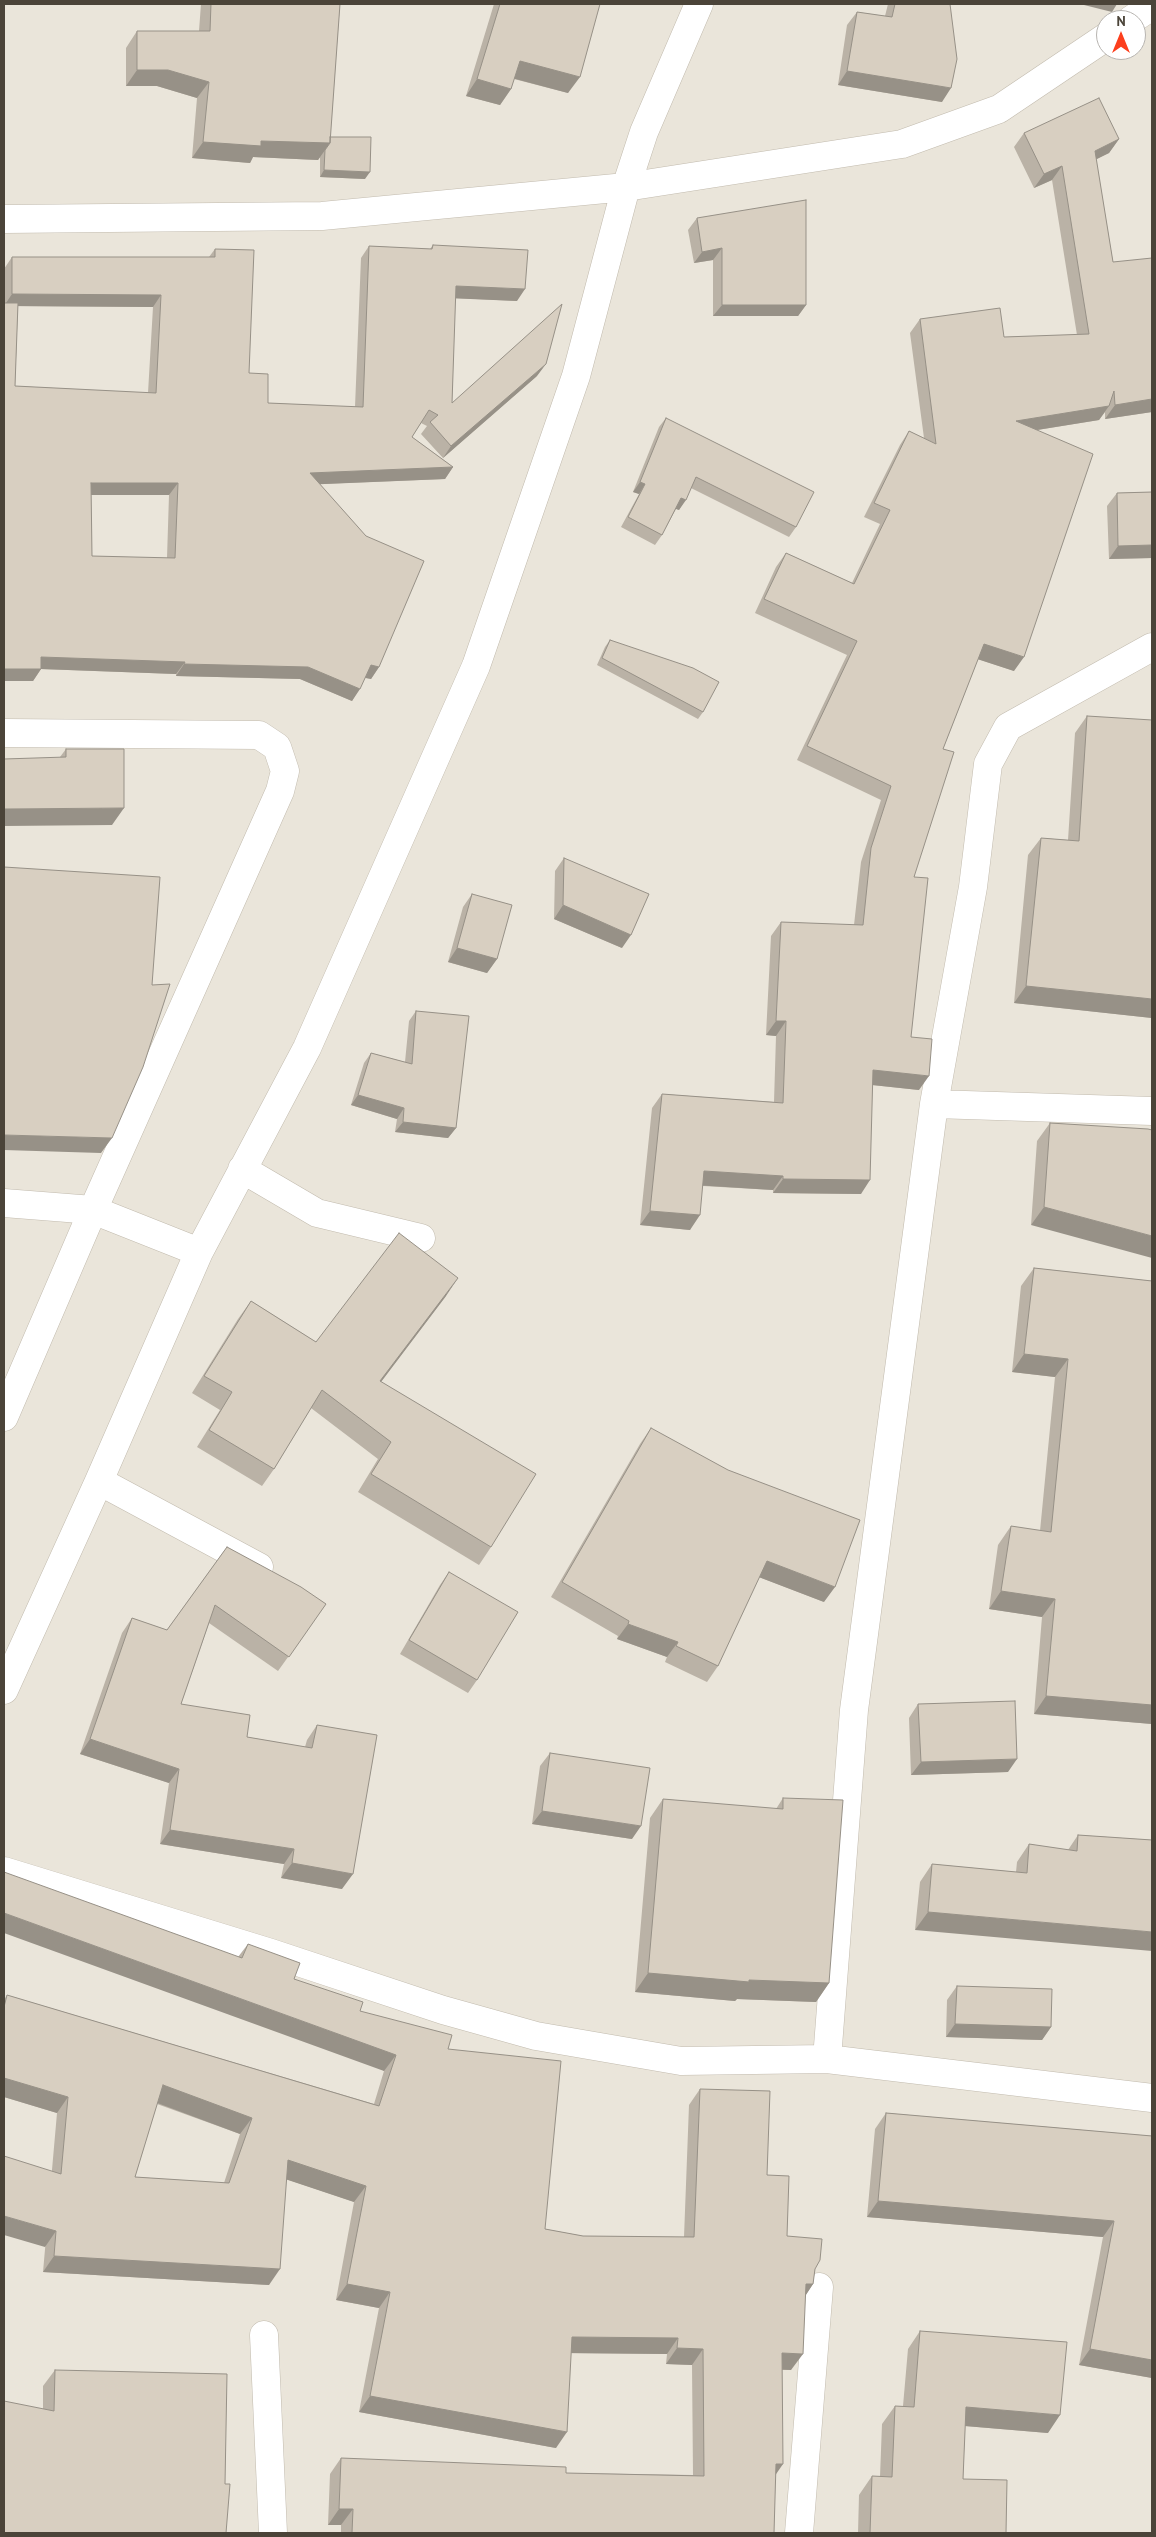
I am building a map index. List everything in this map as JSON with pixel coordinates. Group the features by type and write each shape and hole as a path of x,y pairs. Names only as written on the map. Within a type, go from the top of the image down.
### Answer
{"street":[{"path":"4,1690 200,1252 307,1048 476,666 576,376 626,187 644,132 699,4"},
{"path":"4,219 322,216 626,187 902,144 999,109 1096,44"},
{"path":"827,2059 854,1710 934,1104 973,887 988,764 1008,727 1152,647"},
{"path":"4,733 259,735 277,747 285,771 280,791 93,1210 4,1418"},
{"path":"934,1104 1152,1111"},
{"path":"242,1169 317,1213 421,1238"},
{"path":"4,1203 93,1210 200,1252"},
{"path":"99,1481 282,1579"},
{"path":"4,1871 271,1953 443,2010 536,2036 681,2061 827,2059 1152,2098"},
{"path":"799,2533 819,2287"},
{"path":"264,2336 273,2533"}],"shaded area":[{"path":"4,4 1152,4 1152,2533 4,2533"}],"building":[{"path":"211,4 340,4 330,143 261,141 261,146 203,142 209,82 168,70 137,70 137,31 210,31"},
{"path":"500,4 600,4 580,77 520,61 511,89 477,79"},
{"path":"895,4 950,4 957,59 951,88 847,71 857,12 892,17"},
{"path":"1099,98 1119,139 1095,151 1113,262 1152,258 1152,399 1115,405 1114,391 1109,406 1016,421 1093,454 1024,657 984,644 943,749 954,752 914,877 928,878 911,1037 932,1039 929,1076 873,1070 870,1180 783,1179 783,1176 704,1171 700,1215 650,1211 662,1094 783,1103 786,1021 776,1021 781,922 863,925 871,848 891,786 807,746 857,641 764,599 786,553 854,584 890,510 874,503 909,431 936,444 920,319 1000,308 1004,337 1089,334 1062,166 1044,174 1024,133"},
{"path":"330,137 371,137 370,172 324,170 325,150 330,143"},
{"path":"806,200 806,305 722,305 722,248 702,252 697,218"},
{"path":"433,245 528,250 525,289 456,286 452,403 562,304 546,364 451,446 430,422 438,415 429,410 412,437 453,467 310,473 366,536 424,561 379,667 371,665 360,689 308,667 184,664 185,662 41,657 41,669 4,669 4,303 18,303 15,386 156,393 161,295 12,294 12,257 215,257 215,249 254,250 249,373 268,374 268,403 363,407 369,246 432,249","holes":["91,483 178,483 175,558 92,556"]},
{"path":"666,418 814,492 796,527 696,477 686,500 681,498 662,535 628,517 645,484 640,482"},
{"path":"1152,492 1152,545 1118,546 1117,493"},
{"path":"610,640 693,668 719,682 703,712 602,658"},
{"path":"1087,716 1152,720 1152,999 1026,986 1041,838 1079,841"},
{"path":"66,749 124,749 124,808 4,809 4,759 66,757"},
{"path":"564,858 649,894 631,935 563,905"},
{"path":"4,867 160,877 152,985 170,984 143,1067 112,1138 4,1135"},
{"path":"472,894 512,905 497,959 457,948"},
{"path":"416,1011 469,1016 456,1128 403,1122 404,1108 358,1095 371,1053 412,1064"},
{"path":"1050,1123 1152,1130 1152,1236 1044,1207"},
{"path":"399,1233 458,1278 380,1381 536,1474 491,1547 371,1474 391,1442 322,1390 274,1469 209,1430 232,1392 204,1376 251,1301 316,1342"},
{"path":"1034,1268 1152,1281 1152,1705 1046,1696 1055,1599 1001,1591 1011,1526 1051,1532 1068,1359 1024,1354"},
{"path":"651,1428 728,1470 860,1520 835,1587 767,1561 718,1666 676,1646 678,1642 628,1624 629,1621 562,1582"},
{"path":"227,1547 301,1587 326,1604 289,1657 215,1605 181,1704 250,1715 247,1737 312,1748 317,1725 377,1735 353,1874 292,1863 294,1849 170,1830 179,1769 90,1739 132,1618 167,1630"},
{"path":"449,1572 518,1612 477,1680 409,1640"},
{"path":"1015,1701 1017,1759 921,1762 918,1704"},
{"path":"550,1753 650,1768 641,1826 542,1811"},
{"path":"783,1798 843,1800 829,1983 749,1980 749,1982 648,1973 663,1799 783,1809"},
{"path":"1078,1835 1152,1840 1152,1932 928,1912 932,1864 1027,1873 1029,1844 1077,1851"},
{"path":"4,1872 242,1958 248,1944 300,1963 294,1979 363,2002 360,2011 452,2035 448,2049 561,2061 545,2229 583,2236 694,2237 700,2089 770,2091 767,2175 789,2176 787,2236 822,2239 820,2260 815,2269 813,2284 806,2284 803,2354 782,2353 783,2464 776,2464 774,2533 352,2533 353,2509 339,2509 341,2458 566,2467 566,2473 704,2476 703,2349 677,2348 678,2338 572,2337 567,2432 370,2396 390,2292 347,2284 366,2186 288,2160 280,2269 54,2256 56,2231 4,2216 4,2156 61,2174 68,2097 4,2078 4,2007 7,1995 379,2106 396,2055 4,1913","holes":["163,2085 252,2118 229,2183 135,2177"]},
{"path":"957,1986 1052,1989 1051,2027 955,2024"},
{"path":"886,2113 1152,2136 1152,2360 1090,2349 1114,2221 878,2201"},
{"path":"920,2331 1067,2342 1060,2415 966,2407 963,2479 1007,2480 1006,2533 870,2533 872,2476 892,2477 895,2406 914,2407"},
{"path":"55,2370 227,2374 225,2484 230,2484 226,2533 4,2533 4,2401 54,2411"}]}
